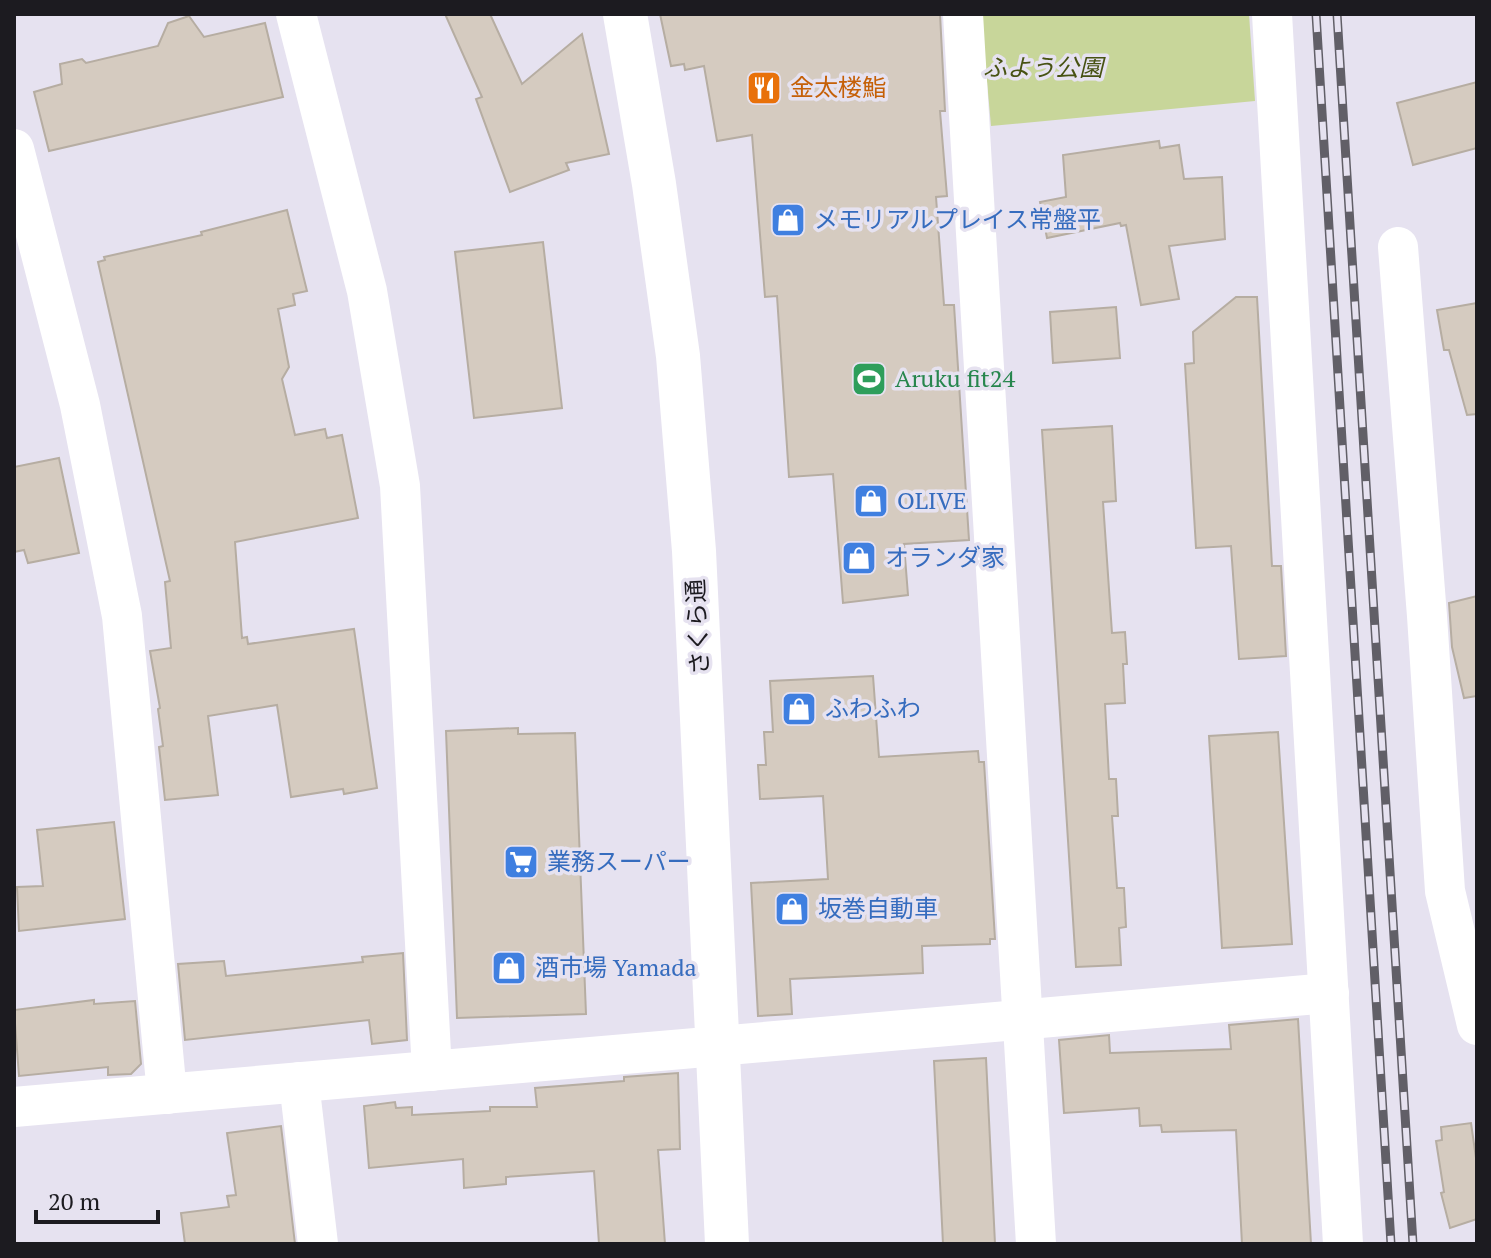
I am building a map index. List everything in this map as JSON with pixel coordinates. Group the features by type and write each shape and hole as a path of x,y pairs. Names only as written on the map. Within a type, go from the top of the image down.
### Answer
{"street":[{"path":"296,14 367,291 400,486 432,1071"},
{"name":"さくら通","path":"625,14 654,184 679,371 694,551 727,1244"},
{"path":"963,14 1036,1244"},
{"path":"1272,14 1343,1244"},
{"path":"14,149 80,405 122,616 167,1094"},
{"path":"1398,247 1460,834 1445,891 1477,1025"},
{"path":"14,1107 1329,993"},
{"path":"299,1082 318,1244"}],"green space":[{"name":"ふよう公園","path":"981,14 1249,14 1255,101 991,126"}],"building":[{"path":"445,14 490,14 522,84 582,34 609,154 566,163 569,170 510,192 476,99 482,97"},
{"path":"660,14 940,14 945,111 940,111 947,196 936,197 944,305 954,305 969,540 904,544 908,595 843,603 833,474 789,477 777,296 765,297 752,135 717,141 704,66 685,70 684,64 671,66"},
{"path":"189,16 204,37 265,23 283,97 49,151 34,92 62,84 60,64 82,59 86,63 158,46 168,23"},
{"path":"1477,82 1477,148 1413,165 1397,103"},
{"path":"1159,141 1160,148 1179,145 1184,179 1222,177 1225,239 1169,246 1179,299 1141,305 1126,225 1121,226 1120,223 1047,238 1040,202 1066,197 1063,155"},
{"path":"287,210 307,291 293,294 295,305 278,309 289,367 282,379 295,435 325,429 327,438 342,435 358,518 235,542 242,638 247,637 248,644 354,629 377,788 344,794 343,789 291,797 277,705 208,716 218,795 165,800 159,747 163,746 160,708 150,651 171,648 165,582 170,581 98,262 105,260 104,257 202,235 201,232"},
{"path":"543,242 562,408 474,418 455,252"},
{"path":"1236,297 1257,297 1272,566 1281,566 1286,656 1239,659 1231,546 1196,548 1185,364 1194,363 1193,332"},
{"path":"1477,303 1477,414 1467,415 1449,350 1444,350 1437,310"},
{"path":"1116,307 1120,358 1053,363 1050,312"},
{"path":"1112,426 1116,501 1103,502 1112,633 1125,632 1127,664 1123,664 1125,703 1105,704 1109,779 1116,779 1118,816 1112,816 1117,888 1124,888 1126,927 1119,928 1121,965 1076,967 1042,430"},
{"path":"59,458 79,553 28,563 24,550 14,552 14,467"},
{"path":"1477,596 1477,696 1464,698 1452,647 1449,603"},
{"path":"873,676 879,757 978,751 979,762 984,762 995,939 990,939 990,944 922,946 923,973 790,979 792,1014 758,1016 751,883 828,879 823,796 760,799 758,765 766,765 764,732 773,732 770,681"},
{"path":"518,728 518,734 575,733 586,1014 457,1018 446,731"},
{"path":"1278,732 1292,944 1222,948 1209,736"},
{"path":"114,822 125,919 19,931 17,887 43,886 37,830"},
{"path":"403,953 407,1040 372,1044 369,1020 185,1040 178,964 224,961 226,976 363,962 362,957"},
{"path":"94,1000 94,1004 135,1001 141,1064 131,1074 108,1075 108,1067 19,1076 14,1010"},
{"path":"1298,1019 1311,1244 1242,1244 1236,1130 1162,1132 1161,1125 1140,1126 1139,1108 1064,1113 1059,1040 1109,1035 1110,1053 1231,1049 1229,1025"},
{"path":"986,1058 995,1244 943,1244 934,1061"},
{"path":"678,1073 680,1149 658,1150 665,1244 599,1244 594,1171 506,1177 506,1184 464,1188 463,1159 369,1168 364,1106 395,1102 396,1108 412,1107 412,1115 490,1111 490,1107 537,1107 535,1088"},
{"path":"1471,1123 1477,1165 1477,1219 1450,1228 1441,1193 1444,1192 1436,1141 1442,1140 1441,1127"},
{"path":"281,1126 295,1244 185,1244 181,1213 229,1207 227,1196 236,1195 227,1133"}],"railway":[{"path":"1316,14 1391,1244"},
{"path":"1337,14 1413,1244"}],"place":[{"name":"金太楼鮨","path":"764,88"},
{"name":"メモリアルプレイス常盤平","path":"788,220"},
{"name":"Aruku fit24","path":"869,379"},
{"name":"OLIVE","path":"871,501"},
{"name":"オランダ家","path":"859,558"},
{"name":"ふわふわ","path":"799,709"},
{"name":"業務スーパー","path":"521,862"},
{"name":"坂巻自動車","path":"792,909"},
{"name":"酒市場 Yamada","path":"509,968"}]}
